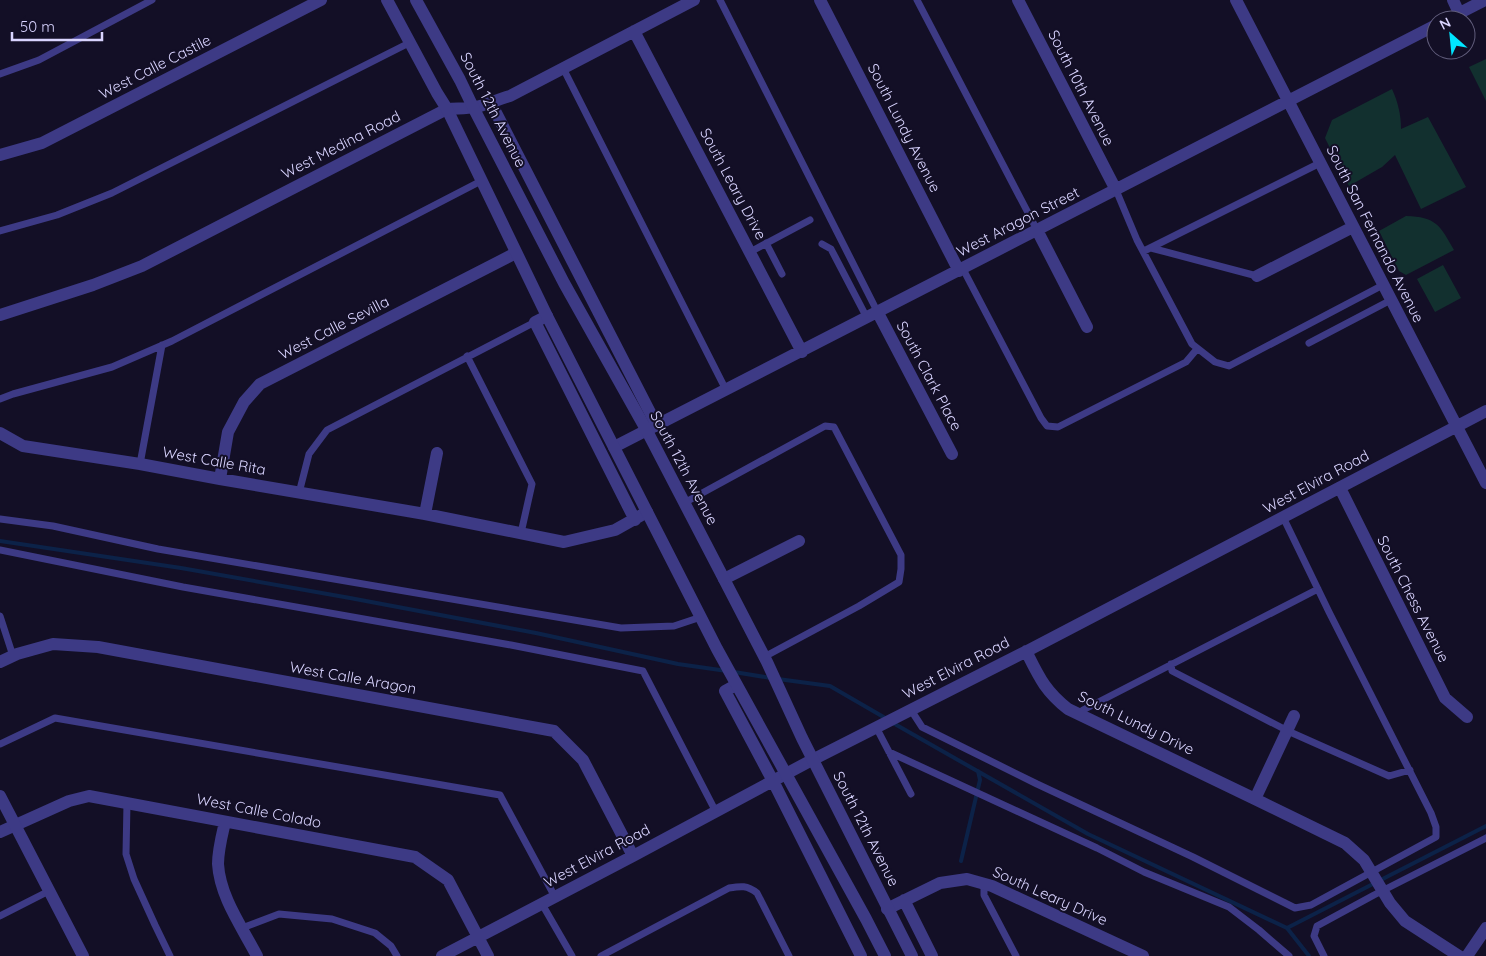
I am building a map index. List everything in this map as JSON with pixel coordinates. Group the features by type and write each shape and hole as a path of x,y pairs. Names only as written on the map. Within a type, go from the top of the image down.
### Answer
{"street":[{"name":"West Calle Castile","path":"0,155 42,143 321,0"},
{"path":"388,0 483,180 547,316 717,649 866,919 884,956"},
{"name":"South 12th Avenue","path":"416,0 460,80 564,283 652,429"},
{"name":"West Medina Road","path":"0,315 93,285 142,266 447,109 473,108 510,96 694,0"},
{"name":"South Lundy Avenue","path":"820,0 961,270"},
{"name":"South 10th Avenue","path":"1018,0 1116,190"},
{"name":"South San Fernando Avenue","path":"1236,0 1486,483"},
{"path":"1465,10 1485,0"},
{"name":"West Aragon Street","path":"614,447 1426,30"},
{"name":"South Leary Drive","path":"634,31 802,352"},
{"name":"South 12th Avenue","path":"491,103 652,429 684,503 766,659 813,760 912,956"},
{"path":"1257,276 1353,227"},
{"path":"1037,230 1087,327"},
{"name":"West Calle Sevilla","path":"220,479 228,432 244,402 260,384 516,252"},
{"name":"South Clark Place","path":"872,315 952,454"},
{"path":"547,316 535,322 635,520"},
{"name":"West Elvira Road","path":"442,956 773,780 1026,651 1486,411"},
{"name":"West Calle Rita","path":"0,433 23,446 140,464 425,514 564,542 615,530 647,512"},
{"path":"425,514 437,453"},
{"name":"South Chess Avenue","path":"1340,488 1445,698 1467,717"},
{"path":"724,579 799,541"},
{"name":"West Calle Aragon","path":"0,662 13,656 53,644 98,647 554,731 582,760 633,856"},
{"name":"South Lundy Drive","path":"1026,651 1045,688 1068,709 1345,843 1364,860 1390,903 1405,921 1459,956"},
{"path":"736,684 725,690 773,780 861,956"},
{"path":"1255,799 1294,716"},
{"path":"0,796 83,956"},
{"name":"West Calle Colado","path":"0,832 69,801 89,796 415,857 448,880 488,956"},
{"path":"225,822 218,862 223,890 257,956"},
{"name":"South Leary Drive","path":"887,908 940,883 967,879 992,886 1143,956"},
{"name":"South 12th Avenue","path":"904,900 932,956"},
{"path":"1467,956 1486,928"}],"lane":[{"path":"0,74 38,60 152,0"},
{"path":"720,0 872,315"},
{"path":"917,0 1037,230"},
{"path":"0,231 58,215 112,193 411,42"},
{"path":"563,68 726,390"},
{"path":"1147,249 1320,162"},
{"path":"0,399 112,367 162,345 483,180"},
{"path":"1116,190 1137,240 1147,249 1192,344 1215,362 1229,366 1383,285"},
{"path":"750,252 810,220"},
{"path":"766,243 782,274"},
{"path":"822,244 831,249 872,315"},
{"path":"1147,249 1257,276"},
{"path":"961,270 1047,426 1058,427 1186,362 1197,349"},
{"path":"1309,343 1391,300"},
{"path":"299,493 309,454 327,430 535,322"},
{"path":"140,464 162,345"},
{"path":"467,356 532,484 521,533"},
{"path":"684,503 808,434 825,426 834,427 901,555 899,582 766,659"},
{"path":"911,710 922,727 1037,784 1193,857 1295,908 1311,905 1436,837 1436,827 1431,812 1283,517"},
{"path":"0,519 53,526 158,549 621,628 674,626 701,617"},
{"path":"0,550 183,587 434,631 643,671 716,812"},
{"path":"1080,715 1082,710 1318,589"},
{"path":"0,616 13,656"},
{"path":"1171,664 1172,671 1288,731 1389,776 1410,770"},
{"path":"0,744 55,718 500,795 555,897"},
{"path":"878,726 911,794"},
{"path":"889,752 1097,848 1144,872 1229,907 1288,956"},
{"path":"127,803 126,854 134,879 170,956"},
{"path":"1324,956 1314,936 1317,926 1486,838"},
{"path":"984,884 984,895 1016,956"},
{"path":"601,956 729,888 738,886 750,888 757,893 789,956"},
{"path":"0,916 49,891"},
{"path":"542,904 572,956"},
{"path":"242,928 279,914 332,919 375,933 391,946 397,956"}],"green space":[{"path":"1486,59 1486,101 1469,67"},
{"path":"1392,89 1399,109 1401,129 1428,117 1466,187 1421,209 1395,155 1382,167 1349,186 1325,138 1332,120"},
{"path":"1406,216 1424,218 1436,224 1445,234 1454,250 1406,275 1399,271 1379,231"},
{"path":"1443,265 1461,298 1435,312 1417,279"}],"waterway":[{"path":"0,541 181,568 350,598 536,633 678,664 727,671"},
{"path":"734,672 771,678"},
{"path":"778,679 830,686 887,719"},
{"path":"893,723 1088,834 1287,928 1309,956"},
{"path":"961,861 980,780 978,771"},
{"path":"1287,928 1486,826"}]}
